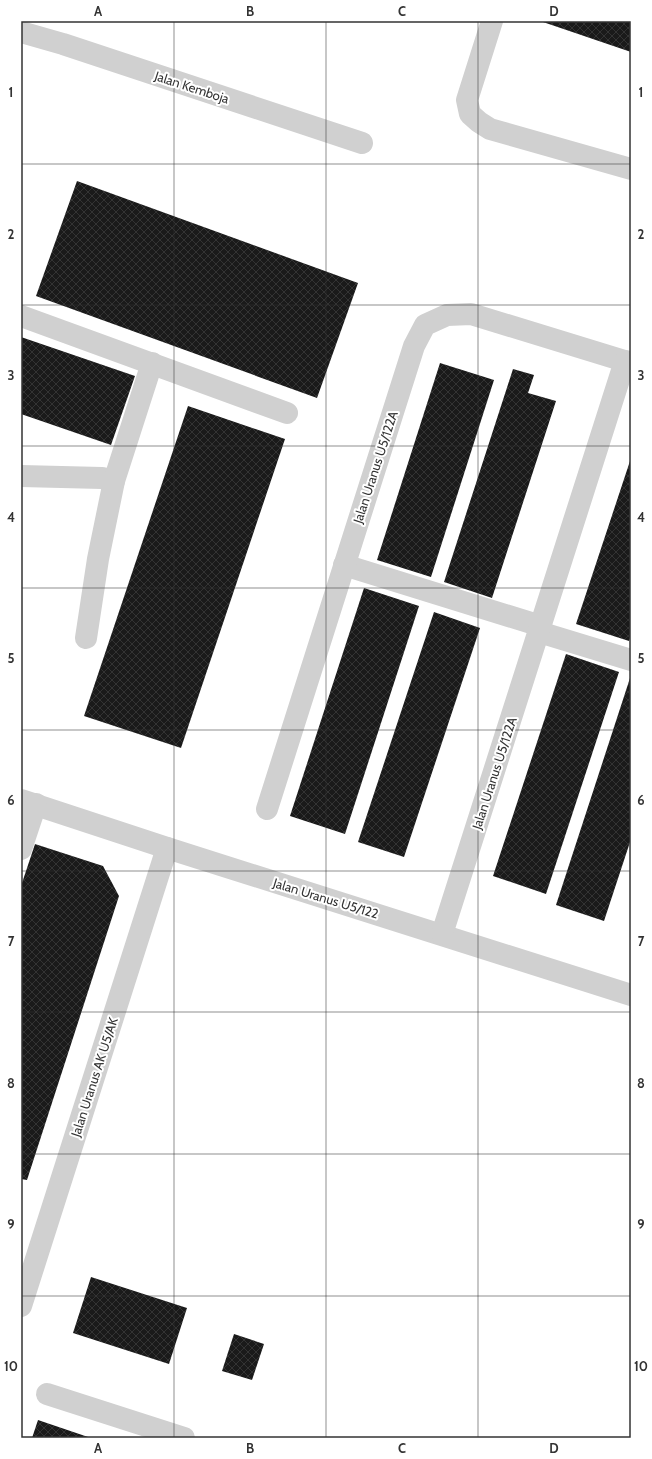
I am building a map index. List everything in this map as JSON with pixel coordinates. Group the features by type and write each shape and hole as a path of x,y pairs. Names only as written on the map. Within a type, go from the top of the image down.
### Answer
{"street":[{"path":"492,21 467,100 470,114 490,129 631,170"},
{"name":"Jalan Kemboja","path":"21,32 71,47 362,143"},
{"name":"Jalan Uranus U5/122A","path":"267,809 414,346 425,325 448,315 472,314 628,362 442,934"},
{"path":"21,316 287,413"},
{"path":"86,638 98,559 114,481 152,363"},
{"path":"21,476 102,478 114,481"},
{"path":"344,565 631,660"},
{"path":"21,849 28,802"},
{"name":"Jalan Uranus U5/122","path":"28,802 167,848 631,995"},
{"name":"Jalan Uranus AK U5/AK","path":"21,1306 167,848"},
{"path":"47,1394 151,1433 184,1438"}],"building":[{"path":"540,21 631,21 631,52"},
{"path":"77,181 358,283 317,398 36,296"},
{"path":"21,337 135,376 111,445 21,414"},
{"path":"440,363 494,380 431,577 377,560"},
{"path":"513,369 534,375 528,393 556,401 492,598 444,582"},
{"path":"188,406 285,439 181,748 84,716"},
{"path":"631,458 631,635 629,641 576,624"},
{"path":"364,588 419,606 345,834 290,816"},
{"path":"434,612 480,628 404,857 358,842"},
{"path":"566,654 619,672 546,894 493,876"},
{"path":"631,675 631,839 604,921 556,905"},
{"path":"35,844 103,866 119,896 27,1180 21,1179 21,886"},
{"path":"91,1277 187,1308 169,1364 73,1333"},
{"path":"234,1334 264,1344 252,1380 222,1371"},
{"path":"38,1420 91,1438 32,1438"}]}
